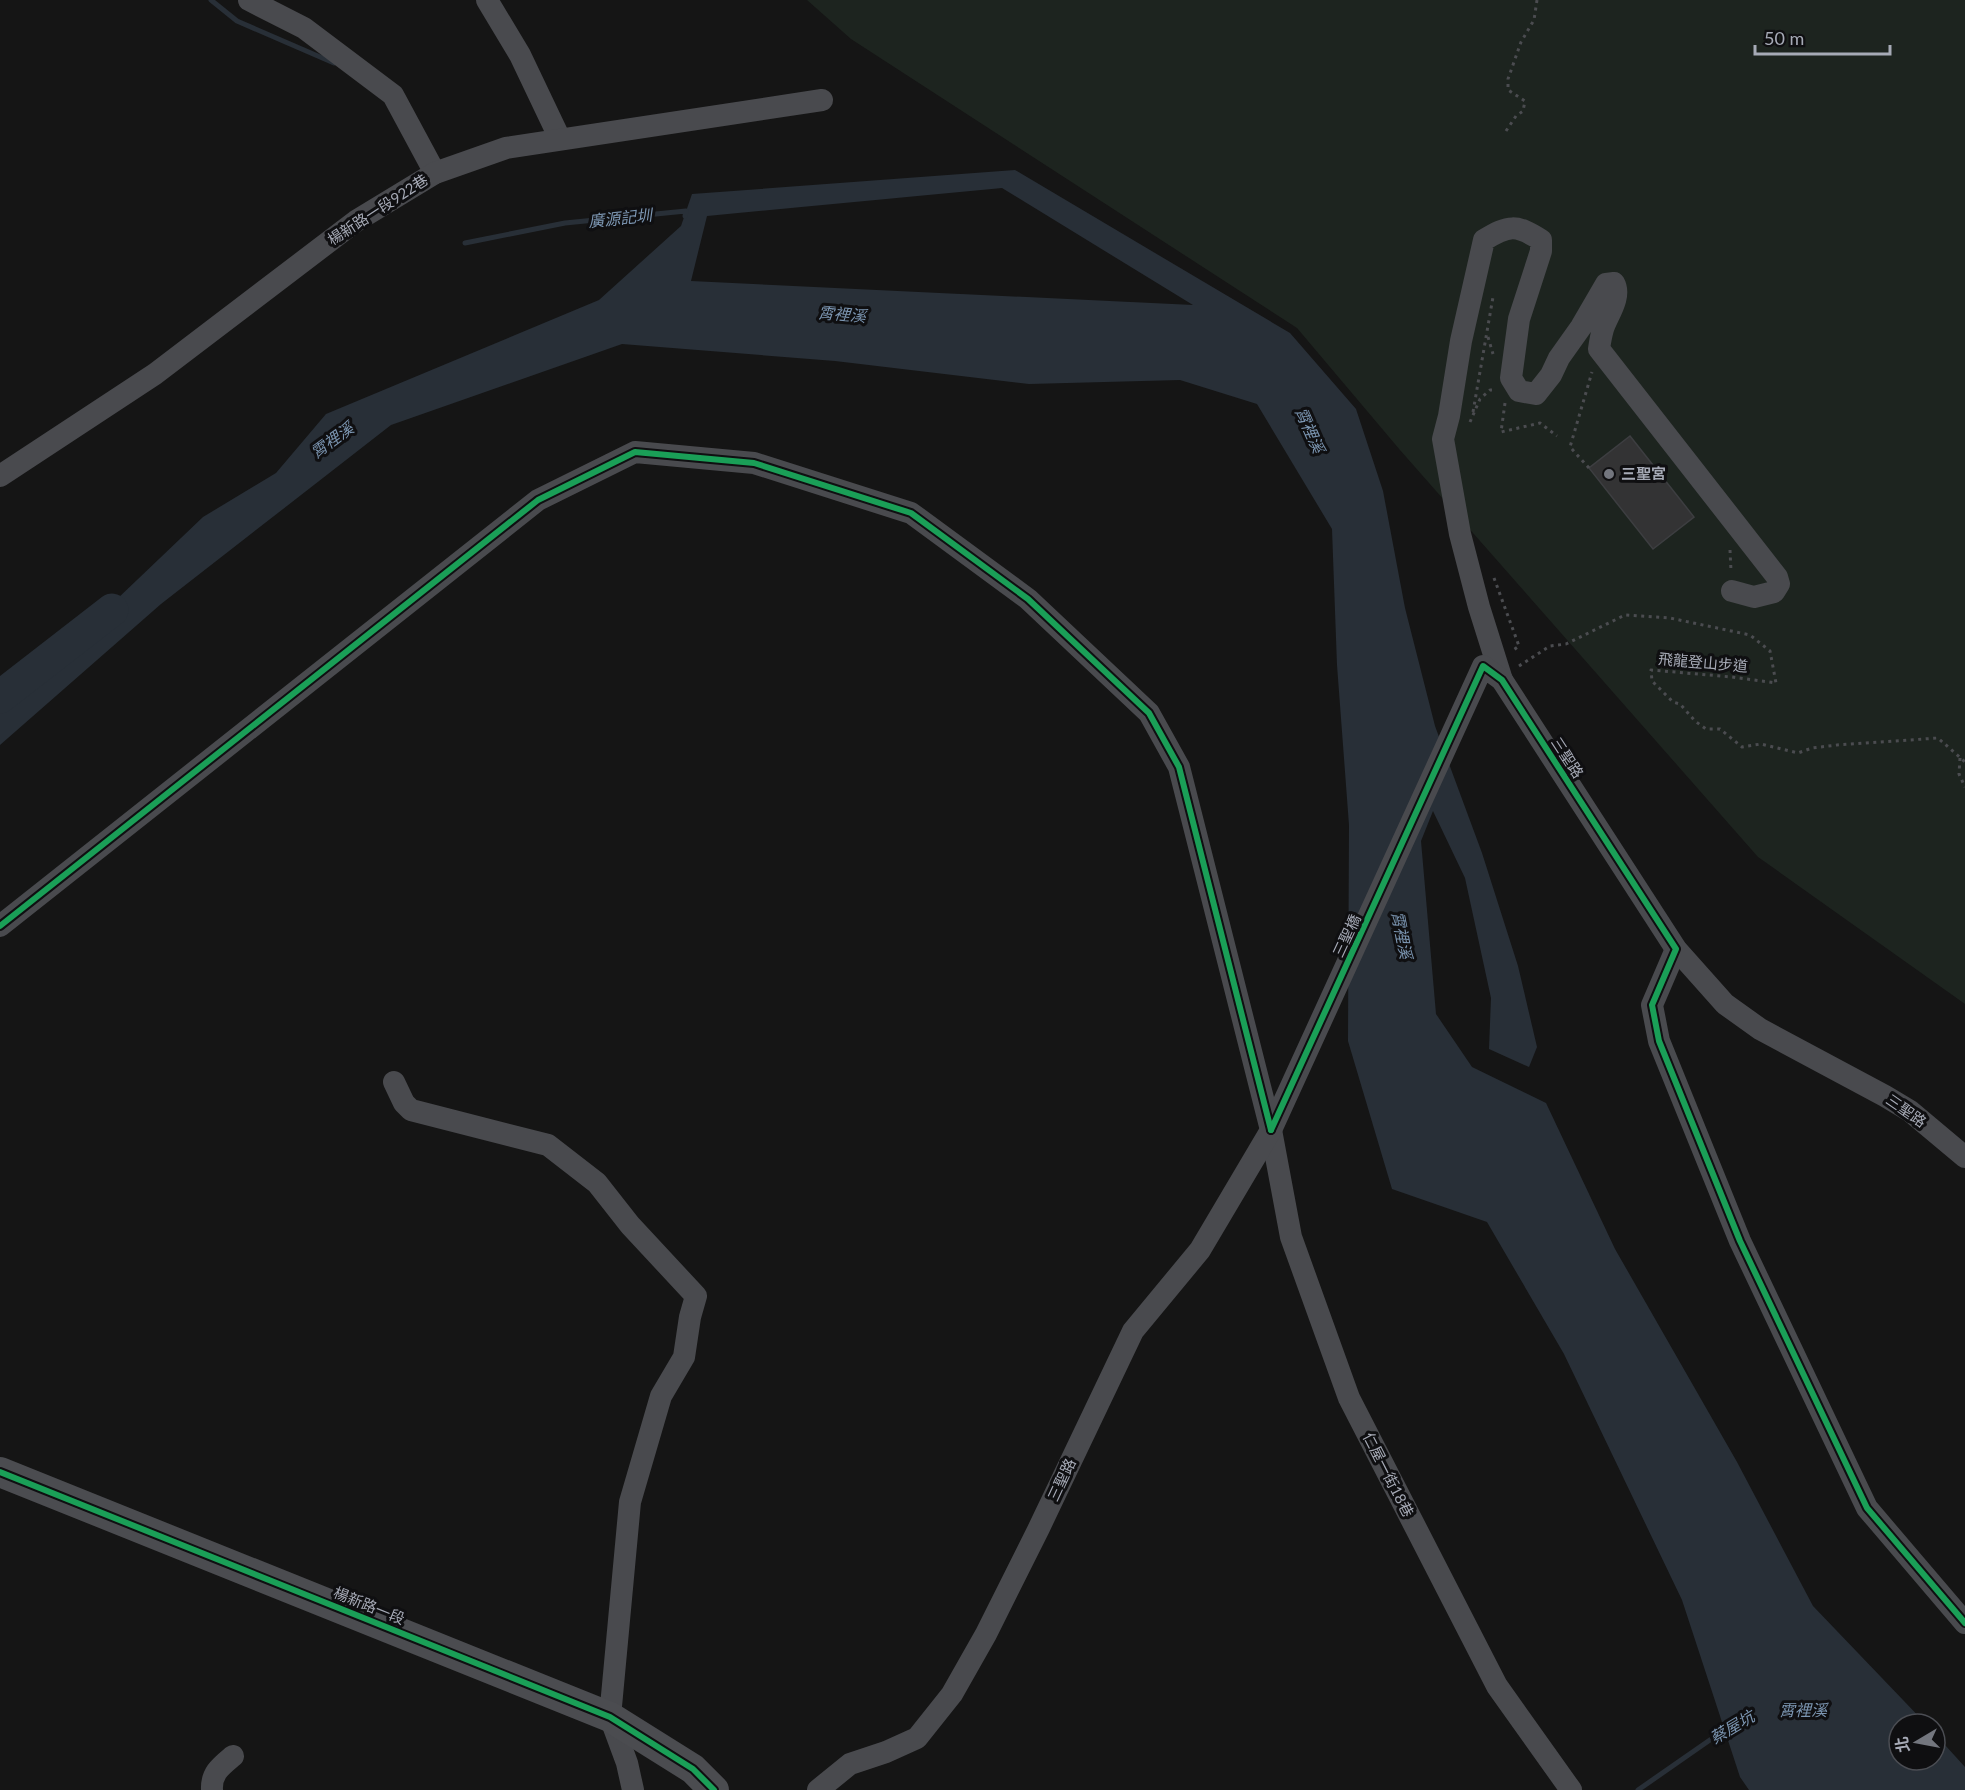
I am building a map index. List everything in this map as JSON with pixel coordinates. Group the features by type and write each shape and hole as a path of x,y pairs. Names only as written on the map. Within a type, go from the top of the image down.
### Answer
{"main road":[{"name":"楊新路一段","path":"0,1472 610,1717 693,1769 714,1790"}],"street":[{"path":"249,0 304,28 393,95 435,173"},
{"path":"487,0 520,55 560,139"},
{"name":"楊新路一段922巷","path":"0,476 155,374 356,221 435,173 506,148 822,100"},
{"name":"三聖路","path":"1599,349 1616,297 1617,288 1614,283 1605,284 1551,375 1536,394 1519,391 1510,378 1519,319 1541,251 1541,240 1525,230 1504,228 1484,240 1461,341 1443,439 1460,534 1498,666 1676,949 1725,1004 1751,1023 1902,1106 1965,1157"},
{"path":"1599,349 1776,577 1779,584 1774,592 1754,597 1732,591"},
{"name":"仁屋一街18巷","path":"0,926 538,500 635,452 754,464 911,513 1028,599 1149,713 1179,767 1271,1130 1291,1237 1349,1398 1497,1686 1571,1790"},
{"name":"三聖橋","path":"1271,1130 1483,666 1498,666"},
{"path":"1676,949 1652,1005 1659,1041 1740,1241 1867,1508 1965,1623"},
{"path":"394,1082 404,1103 411,1110 548,1144 597,1183 630,1225 696,1296 684,1356 661,1396 630,1502 610,1717 627,1763 633,1790"},
{"name":"三聖路","path":"818,1790 850,1764 886,1752 917,1737 952,1694 986,1634 1039,1528 1133,1331 1200,1250 1271,1130"},
{"path":"212,1790 217,1769 233,1756"}],"path":[{"path":"1506,131 1516,116 1523,111 1525,101 1508,90 1508,79 1521,42 1534,20 1537,0"},
{"path":"1589,468 1570,447 1599,349"},
{"path":"1468,429 1480,399 1490,390 1498,391"},
{"path":"1505,397 1501,432 1540,423 1557,436"},
{"path":"1494,578 1519,646 1498,666"},
{"path":"1960,758 1959,774 1965,787"}],"shaded area":[{"path":"807,0 1965,0 1965,1004 1758,857 1400,450 1297,328 851,39"}],"water":[{"name":"霄裡溪","path":"1015,170 1290,333 1356,409 1383,491 1405,608 1435,726 1482,853 1518,966 1537,1047 1529,1067 1489,1049 1491,998 1465,878 1433,811 1421,841 1436,1014 1472,1067 1546,1103 1615,1249 1737,1462 1813,1606 1915,1712 1887,1712 1887,1772 1947,1772 1947,1747 1965,1767 1965,1790 1749,1790 1740,1777 1682,1600 1564,1354 1487,1222 1392,1189 1348,1041 1349,825 1337,665 1332,529 1257,404 1180,380 1029,384 835,361 622,344 391,425 161,604 0,745 0,680 72,642 203,517 276,473 326,414 599,300 681,226 692,194","holes":["1002,188 1193,305 691,281 707,216"]}],"building":[{"name":"三聖宮","path":"1630,436 1694,517 1653,549 1589,468"}],"waterway":[{"name":"廣源記圳","path":"211,0 237,21 334,63"},
{"name":"廣源記圳","path":"465,243 565,223 686,211 685,216"},
{"name":"霄裡溪","path":"0,697 112,610"},
{"name":"蔡屋坑","path":"1638,1790 1730,1726"}],"cycle path":[{"path":"0,926 538,500 635,452 754,463 911,513 1028,599 1149,713 1179,767 1271,1130"},
{"path":"1271,1130 1483,666 1502,680 1676,949 1652,1005 1659,1041 1740,1241 1867,1508 1965,1623"},
{"path":"0,1472 610,1717 693,1769 714,1790"}],"place":[{"name":"三聖宮","path":"1609,474"}]}
